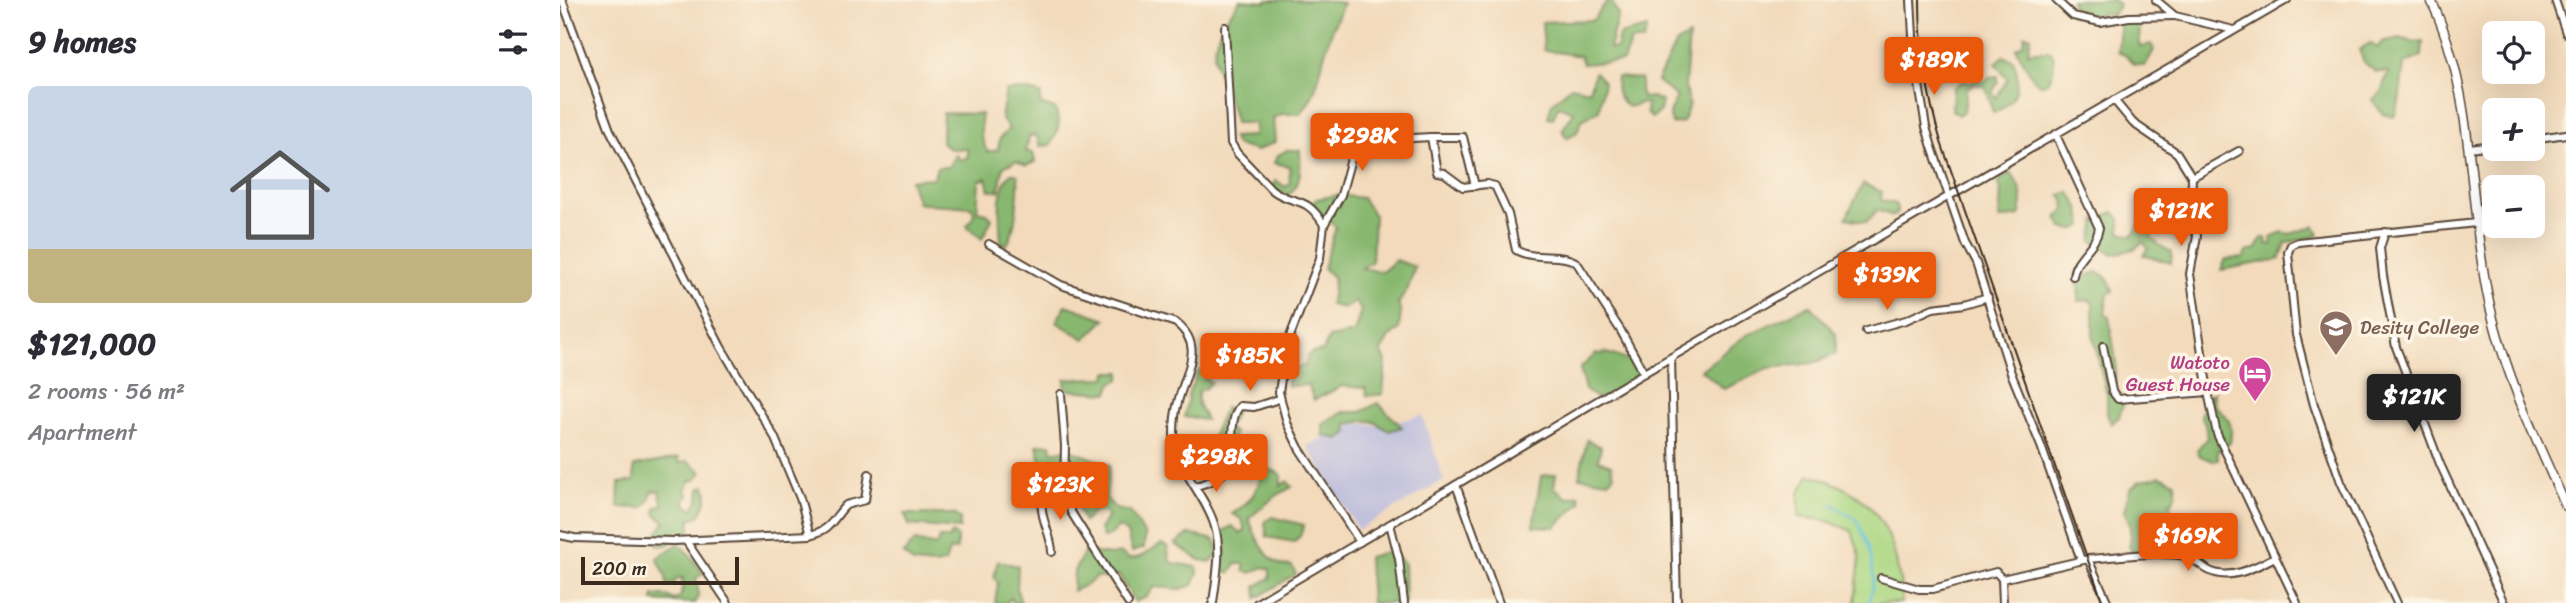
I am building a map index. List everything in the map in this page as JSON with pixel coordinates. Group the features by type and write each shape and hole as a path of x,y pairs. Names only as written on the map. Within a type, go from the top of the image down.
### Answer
{"main road":[{"path":"2431,0 2449,44 2458,78 2485,284 2516,391 2566,506"}],"street":[{"path":"562,0 610,130 721,347 774,436 800,498 810,535"},
{"path":"1912,0 1914,54 1926,127 1948,196 1988,297 2011,373 2084,559 2108,603"},
{"path":"2056,0 2073,16 2100,22 2129,17 2175,16 2234,30"},
{"path":"2156,0 2175,16"},
{"path":"1257,603 1644,373 2287,0"},
{"path":"2555,0 2566,33"},
{"path":"1225,27 1231,144 1276,194 1308,205 1324,225"},
{"path":"2114,100 2133,123 2177,153 2192,177 2191,219 2197,236 2190,274 2208,392 2222,448 2297,603"},
{"path":"2545,137 2566,134"},
{"path":"2056,135 2099,228 2096,240 2076,264 2073,276"},
{"path":"1431,137 1436,171 1444,173 1463,187 1491,184 1497,188 1508,214 1516,250 1552,259 1571,259 1582,268 1644,373"},
{"path":"1360,542 1299,448 1279,399 1283,358 1320,258 1324,225 1341,195 1358,141 1463,137 1475,186"},
{"path":"2469,148 2482,146"},
{"path":"2192,177 2239,151"},
{"path":"2397,603 2331,457 2296,335 2288,275 2288,252 2294,243 2476,223"},
{"path":"2380,248 2385,232"},
{"path":"2371,233 2380,248 2389,314 2406,376 2440,464 2504,603"},
{"path":"989,244 1061,285 1176,323 1185,330 1192,360 1178,399 1174,435 1181,464 1212,516 1218,542 1213,603"},
{"path":"1866,331 1906,320 1933,307 1964,304 1988,297"},
{"path":"2103,346 2112,391 2118,399 2208,392"},
{"path":"1671,358 1677,603"},
{"path":"1061,394 1065,446 1064,486 1070,512 1128,603"},
{"path":"1196,486 1217,478 1226,468 1234,415 1240,406 1254,407 1279,399"},
{"path":"560,536 686,541 810,535 827,529 838,519 846,506 865,500 869,474"},
{"path":"1456,485 1499,603"},
{"path":"1052,552 1042,513 1042,499 1049,488 1064,486"},
{"path":"1390,524 1399,559 1404,603"},
{"path":"686,541 727,603"},
{"path":"2002,579 2084,559 2138,555 2185,556 2221,575 2237,573 2275,558"},
{"path":"1881,578 1926,590 1996,572 2002,579 2003,603"}],"shaded area":[{"path":"1422,415 1444,480 1358,530 1307,446 1356,423 1383,426"}],"green space":[{"path":"1240,0 1321,0 1343,3 1329,40 1318,82 1307,106 1300,114 1282,114 1273,118 1275,142 1256,151 1236,145 1232,137 1254,136 1255,123 1235,123 1214,54 1220,32"},
{"path":"1608,0 1611,0 1618,15 1609,48 1616,49 1619,35 1647,28 1643,42 1631,41 1623,61 1583,64 1580,56 1544,50 1542,22 1593,20"},
{"path":"2071,0 2113,0 2119,5 2113,15 2102,13 2092,17 2075,13"},
{"path":"2140,19 2139,45 2142,47 2151,44 2154,50 2145,66 2134,64 2127,56 2118,52 2120,22"},
{"path":"2025,35 2031,36 2028,53 2051,51 2054,58 2049,81 2040,85 2033,79 2016,48 2024,43"},
{"path":"1689,36 1685,87 1689,105 1683,122 1672,124 1669,113 1677,97 1657,81 1676,43"},
{"path":"1966,36 1975,40 1979,50 1985,55 1979,69 1965,66 1959,56 1956,56 1958,42"},
{"path":"2400,38 2423,42 2422,56 2404,64 2399,103 2394,117 2383,114 2372,100 2381,92 2388,72 2375,72 2364,62 2359,50 2370,43 2377,48 2382,42"},
{"path":"2003,56 2013,60 2017,77 2016,92 2008,104 1993,113 1986,87 1975,84 1967,88 1964,111 1958,115 1952,110 1953,88 1963,81 1985,82 1989,77 1998,76 1992,93 1996,98 2008,79 1996,64"},
{"path":"1595,72 1604,82 1599,110 1581,121 1577,132 1567,138 1562,130 1574,112 1558,106 1553,118 1548,117 1552,103 1571,86 1589,90"},
{"path":"1617,77 1641,79 1642,98 1652,97 1662,101 1660,111 1652,118 1646,113 1647,104 1628,107 1618,94"},
{"path":"1024,90 1041,94 1040,104 1055,109 1058,119 1057,132 1050,145 1040,146 1036,135 1029,136 1026,152 1033,152 1035,162 1026,166 1016,161 1003,167 999,191 989,190 986,178 979,181 977,211 986,213 992,219 982,239 967,226 974,215 972,207 918,203 910,180 934,178 937,167 948,167 956,154 961,161 968,156 967,149 950,149 942,142 943,113 981,114 981,136 987,152 998,150 1000,138 1009,129 1001,118 1006,91"},
{"path":"1287,150 1300,150 1301,162 1298,181 1288,195 1278,192 1272,186 1276,180 1285,187 1290,183 1289,166 1274,163 1277,156"},
{"path":"1011,173 1018,175 1017,201 1012,232 1006,245 1001,242 1000,206 1003,188"},
{"path":"2011,173 2021,193 2021,210 2019,216 1999,219 2001,190 1998,185 2002,178"},
{"path":"1863,184 1882,192 1881,200 1896,204 1897,213 1893,216 1877,210 1867,222 1846,218"},
{"path":"2069,192 2079,207 2083,225 2074,230 2063,228 2057,218 2065,209 2060,195"},
{"path":"1339,195 1362,198 1374,215 1372,261 1362,268 1382,272 1396,260 1415,267 1408,288 1398,304 1401,312 1399,329 1388,339 1381,351 1386,361 1383,394 1367,396 1366,388 1342,386 1314,400 1308,385 1287,386 1289,371 1306,365 1307,356 1311,353 1323,351 1329,338 1354,333 1361,310 1355,302 1344,308 1330,305 1334,278 1323,268 1336,227 1310,205 1317,199"},
{"path":"2114,212 2120,219 2120,232 2132,236 2142,221 2154,228 2151,237 2172,252 2171,263 2143,255 2148,248 2143,242 2134,249 2113,254 2092,241 2096,220"},
{"path":"2315,226 2319,235 2286,243 2280,259 2221,270 2226,259 2245,258 2246,252 2257,249 2262,238 2266,238 2267,244 2272,245 2271,238 2282,232 2290,234"},
{"path":"2096,272 2107,278 2113,291 2108,294 2105,314 2109,317 2116,362 2114,394 2121,399 2123,405 2119,417 2111,424 2093,335 2093,303 2090,300 2079,301 2078,280"},
{"path":"1066,305 1106,319 1085,339 1056,322"},
{"path":"1810,305 1836,334 1836,354 1813,363 1769,368 1724,389 1701,370 1745,336"},
{"path":"1607,353 1638,364 1640,377 1614,396 1596,398 1585,390 1580,368 1596,354"},
{"path":"1199,370 1205,374 1205,379 1211,382 1198,392 1198,404 1206,420 1184,417 1189,392"},
{"path":"1107,372 1121,372 1120,379 1111,384 1108,393 1066,390 1065,379 1106,378"},
{"path":"2214,392 2214,405 2226,417 2231,430 2230,443 2217,451 2218,459 2213,461 2200,456 2197,450 2207,438 2201,415 2206,400"},
{"path":"1378,403 1402,427 1389,431 1366,421 1347,424 1348,433 1338,439 1323,435 1323,423 1343,412 1361,412"},
{"path":"1225,407 1236,409 1233,420 1228,424 1229,430 1234,432 1232,453 1223,453 1211,459 1213,435"},
{"path":"1587,440 1601,447 1598,460 1611,465 1614,475 1608,481 1579,477"},
{"path":"1051,444 1052,451 1071,450 1110,465 1106,498 1116,509 1130,512 1145,535 1144,548 1132,552 1127,533 1119,527 1103,538 1100,529 1107,518 1106,513 1095,510 1084,522 1075,500 1072,466 1061,464 1043,469 1037,445"},
{"path":"679,458 679,463 688,461 702,472 695,480 690,481 685,491 689,495 684,503 693,509 699,499 700,488 705,486 706,501 699,516 690,519 690,540 674,539 667,545 658,546 656,535 665,522 655,514 656,507 663,505 659,491 652,491 649,501 642,508 618,507 619,483 634,481 634,466"},
{"path":"1264,467 1281,474 1281,486 1287,481 1292,487 1249,518 1257,538 1270,558 1281,565 1292,566 1296,574 1257,598 1256,586 1270,578 1270,569 1263,567 1252,573 1244,571 1244,564 1236,564 1230,573 1222,570 1225,551 1222,532 1232,526 1241,534 1245,530 1242,519 1232,514 1253,495"},
{"path":"1556,474 1554,487 1567,498 1579,495 1581,502 1555,527 1533,526 1541,476"},
{"path":"1809,475 1844,488 1858,497 1880,520 1894,552 1901,587 1901,603 1855,603 1860,556 1852,531 1825,520 1799,517 1799,494"},
{"path":"2160,476 2175,482 2173,502 2168,501 2171,503 2169,548 2162,551 2156,547 2156,541 2150,541 2143,550 2136,552 2129,549 2131,536 2129,521 2124,511 2130,489 2140,481"},
{"path":"905,514 954,514 960,519 960,529 909,525"},
{"path":"1272,517 1304,525 1300,536 1294,542 1267,537 1265,522"},
{"path":"952,533 957,537 957,549 949,551 945,563 913,563 903,554 915,541 936,546 939,538 949,538"},
{"path":"1189,534 1215,540 1219,554 1210,562 1200,560 1175,544"},
{"path":"678,544 690,555 703,574 696,578 699,596 694,603 653,601 654,596 667,596 674,600 681,596 683,578 677,579 673,584 667,584 657,558"},
{"path":"1161,544 1167,546 1170,561 1173,563 1197,567 1198,573 1193,585 1181,589 1154,587 1146,597 1135,602 1119,575 1096,577 1073,591 1074,571 1085,551 1110,555 1121,553 1129,559 1140,557"},
{"path":"1386,552 1404,563 1405,603 1371,603 1368,557"},
{"path":"998,561 1018,566 1017,590 1021,603 1013,603 1011,598 1006,603 995,603 998,583 994,577"}],"waterway":[{"path":"1832,504 1857,520 1869,547 1874,579 1869,603"}],"railway":[{"path":"1920,0 1925,72 1941,142 2103,603"}],"place":[{"name":"Desity College","path":"2336,357"},
{"name":"Watoto Guest House","path":"2255,403"}]}
